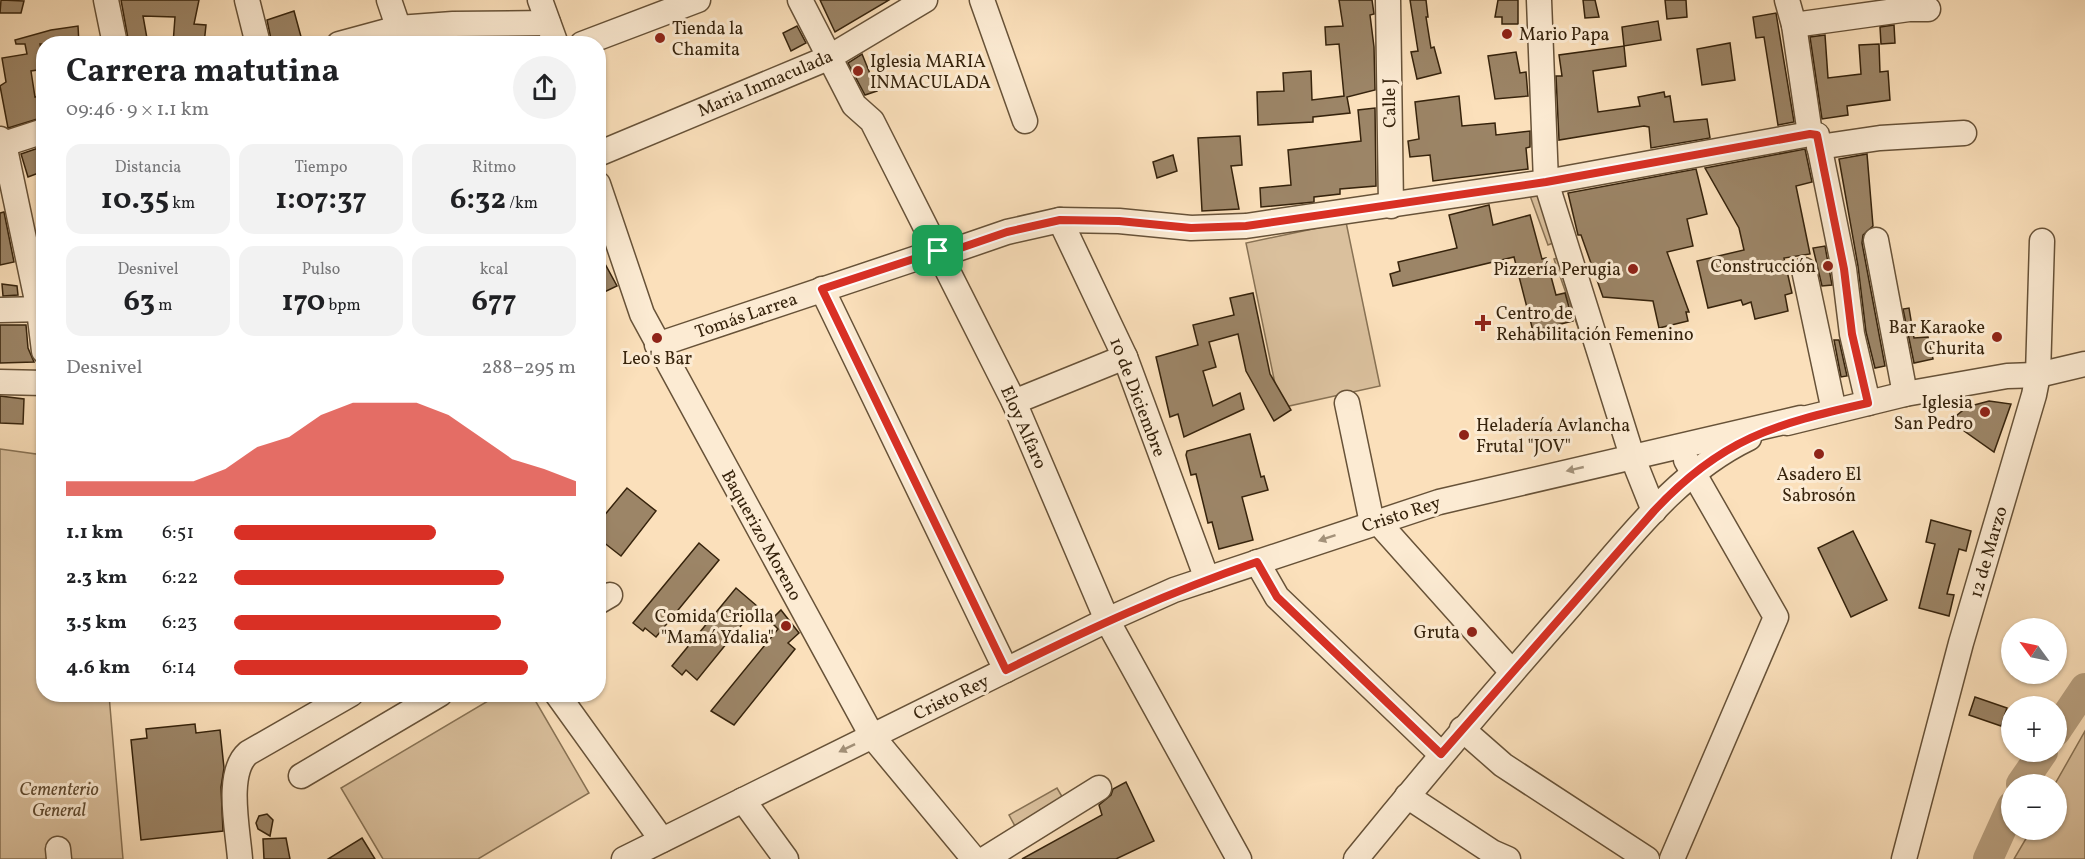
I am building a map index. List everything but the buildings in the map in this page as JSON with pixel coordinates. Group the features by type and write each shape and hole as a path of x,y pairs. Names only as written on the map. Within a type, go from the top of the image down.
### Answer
{"street":[{"path":"106,0 113,36"},
{"path":"247,0 256,36"},
{"path":"389,0 401,36 453,24 548,22"},
{"path":"599,36 661,7 698,0"},
{"name":"Eloy Alfaro","path":"801,0 828,58 854,105 872,121 1014,402 1107,620 1239,859"},
{"name":"Maria Inmaculada","path":"606,151 828,58 926,0"},
{"path":"982,0 1025,121"},
{"name":"Calle J","path":"1388,0 1391,206"},
{"path":"1539,0 1546,182 1632,456 1654,511"},
{"path":"1787,0 1794,25 1814,140 1844,269 1852,334 1868,403"},
{"path":"1794,25 1909,9 1928,9"},
{"path":"36,133 2,141 6,190 36,293"},
{"name":"Tomás Larrea","path":"657,345 822,289 1007,232 1060,220 1217,228 1256,225 1814,140 1964,133"},
{"name":"Baquerizo Moreno","path":"606,210 628,280 657,345 872,736 974,859"},
{"name":"10 de Diciembre","path":"1060,220 1125,357 1207,579"},
{"path":"1876,240 1905,394"},
{"name":"12 de Marzo","path":"1904,859 1931,750 2032,405 2038,375 2042,241"},
{"path":"1804,270 1834,411"},
{"path":"822,289 1006,670"},
{"path":"0,310 36,310"},
{"path":"1014,402 1125,357"},
{"path":"1356,859 1462,729 1654,511 1692,473 1748,438 1801,418 1905,394 2007,376 2038,375 2085,364"},
{"path":"0,382 36,383"},
{"path":"1347,403 1374,522 1466,623 1468,632 1510,675"},
{"name":"Cristo Rey","path":"624,859 1107,620 1207,579 1439,502 1801,418"},
{"path":"1672,859 1776,616 1692,473 1680,445"},
{"path":"1257,562 1277,597 1441,754"},
{"path":"240,859 235,785 235,771 240,760 248,753 337,702"},
{"path":"301,776 426,702"},
{"path":"563,702 662,840"},
{"path":"1462,729 1503,765 1647,859"},
{"path":"985,859 1099,788"},
{"path":"1407,796 1492,852 1508,859"},
{"path":"743,800 786,859"}],"green space":[{"path":"1540,192 1553,243 1548,245 1529,193"},
{"path":"1346,222 1380,386 1280,408 1246,243"},
{"path":"1558,258 1588,356 1554,259"},
{"name":"Cementerio General","path":"0,449 36,454 36,702 110,702 123,859 0,859"},
{"path":"486,702 536,702 589,793 478,859 383,859 341,788"},
{"path":"2085,731 2085,859 2014,859 2025,840 2067,840 2067,774 2061,774"},
{"path":"1057,788 1071,812 1022,839 1009,815"}],"waterway":[{"path":"2067,715 2085,688"},
{"path":"2028,774 2036,762"},
{"path":"1988,859 2001,830"}],"place":[{"name":"Mario Papa","path":"1507,34"},
{"name":"Tienda la Chamita","path":"660,38"},
{"name":"Iglesia MARIA INMACULADA","path":"858,71"},
{"name":"Construcción","path":"1828,266"},
{"name":"Pizzería Perugia","path":"1633,269"},
{"name":"Centro de Rehabilitación Femenino","path":"1483,323"},
{"name":"Bar Karaoke Churita","path":"1997,337"},
{"name":"Leo's Bar","path":"657,338"},
{"name":"Iglesia San Pedro","path":"1985,412"},
{"name":"Heladería Avlancha Frutal \"JOV\"","path":"1464,435"},
{"name":"Asadero El Sabrosón","path":"1819,454"},
{"name":"Comida Criolla \"Mamá Ydalia\"","path":"786,626"},
{"name":"Gruta","path":"1472,632"}],"route":[{"path":"1810,134 1817,135 1844,269 1852,334 1868,403 1801,418 1748,438 1726,449 1692,473 1654,511 1441,754 1277,597 1257,562 1174,591 1107,620 1006,670 822,289 938,251 940,255 1007,232 1043,222 1060,220 1119,221 1191,228 1285,222 1546,182 1810,134"}]}
